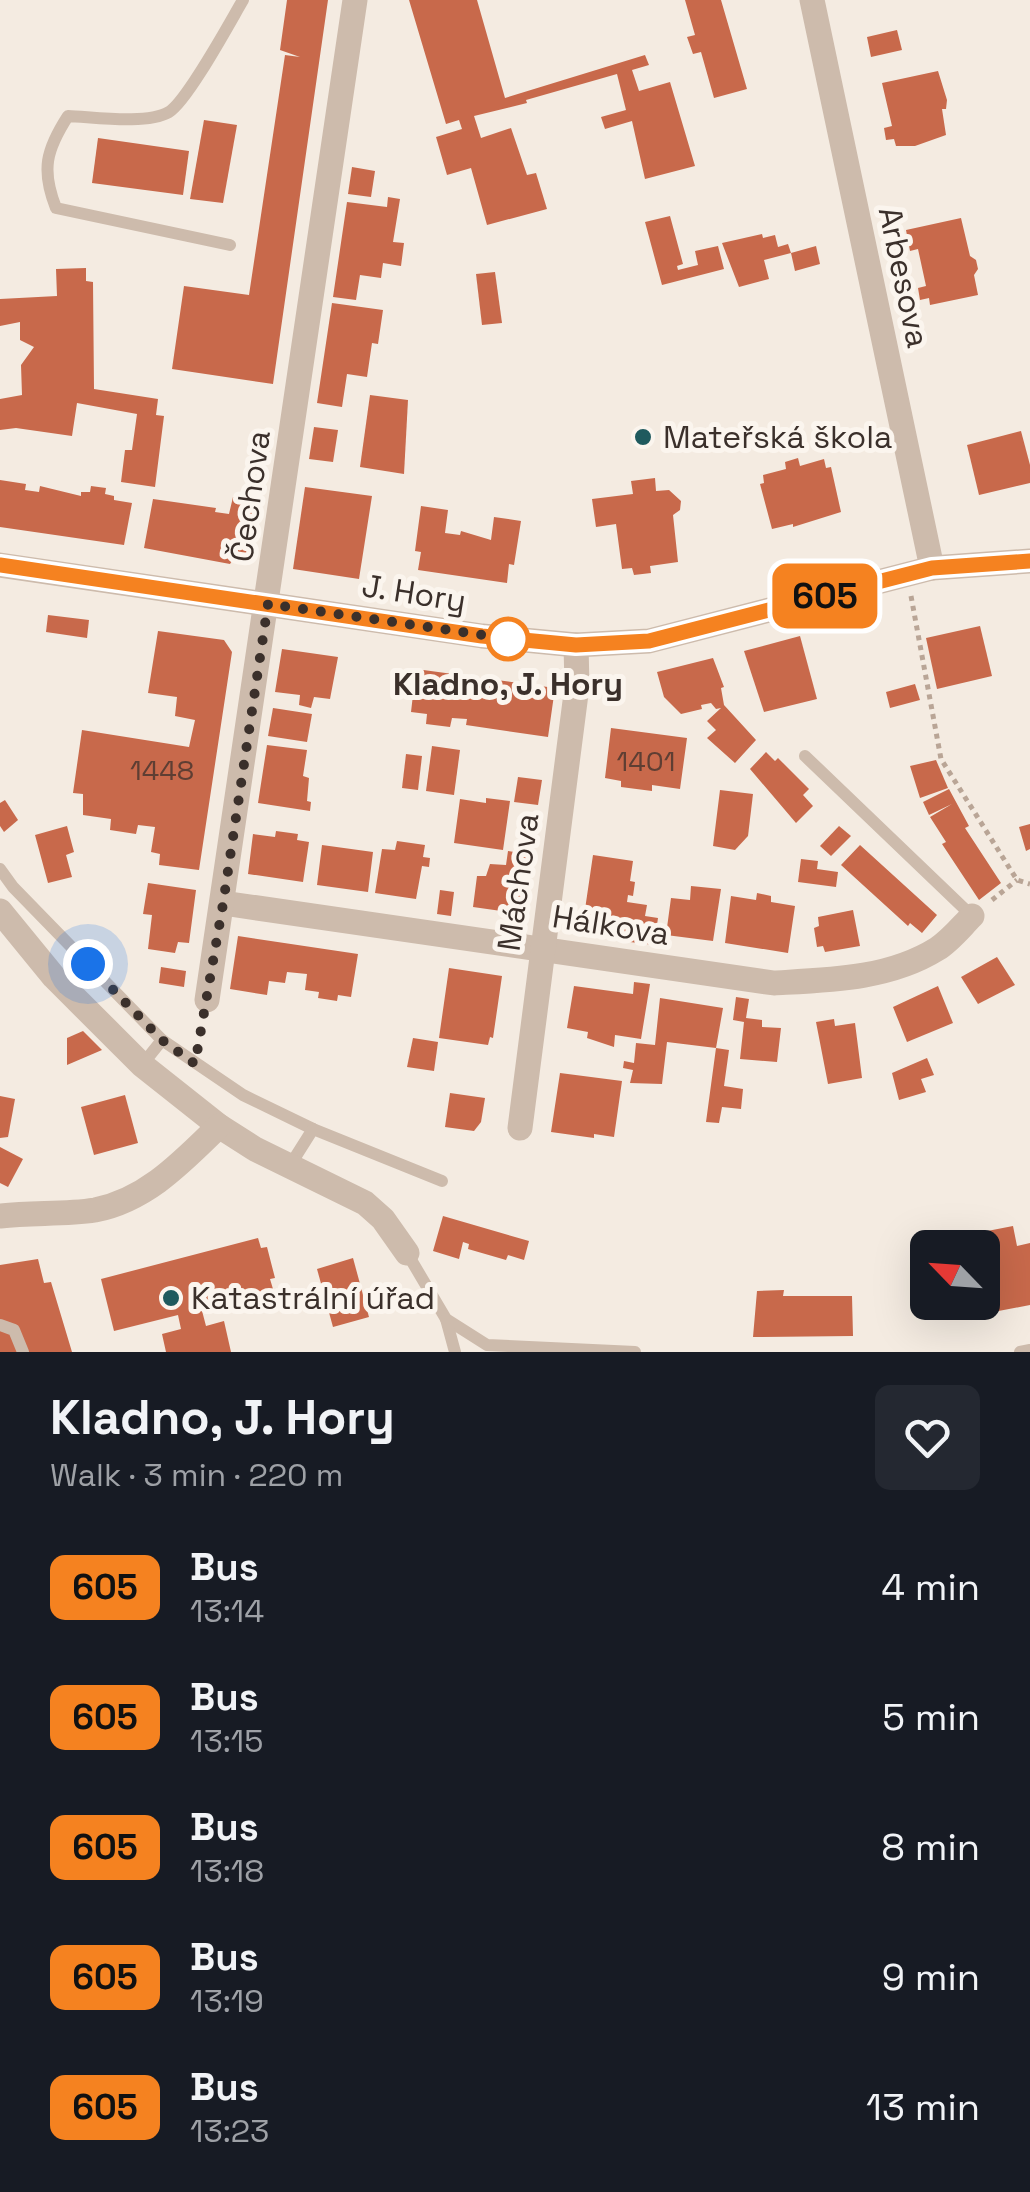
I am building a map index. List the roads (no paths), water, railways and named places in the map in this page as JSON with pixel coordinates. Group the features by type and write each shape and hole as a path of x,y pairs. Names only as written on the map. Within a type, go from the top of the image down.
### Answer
{"street":[{"name":"Čechova","path":"208,1000 354,0"},
{"name":"Arbesova","path":"812,0 920,572"},
{"name":"J. Hory","path":"0,565 482,636 576,645 649,641 920,572 1030,561"},
{"name":"Máchova","path":"520,1128 577,686 576,645"},
{"name":"Hálkova","path":"223,904 774,983 837,980 887,970 937,948 972,916"},
{"path":"0,911 54,978 142,1065 219,1126 290,1168 366,1202 400,1243"},
{"path":"0,1216 71,1213 119,1203 150,1187 219,1126"}],"lane":[{"path":"230,244 56,208 46,181 51,142 68,116 140,119 170,112 207,63 243,0"},
{"path":"805,756 972,916"},
{"path":"0,869 13,888 162,1040 243,1094 312,1128 442,1182"},
{"path":"142,1065 162,1040"},
{"path":"290,1168 312,1128"},
{"path":"400,1243 446,1319 456,1352"},
{"path":"446,1319 487,1345 635,1352"},
{"path":"0,1325 18,1335 23,1352"},
{"path":"1020,1352 1030,1350"}],"place":[{"name":"Mateřská škola","path":"643,437"},
{"name":"Kladno, J. Hory","path":"508,639"},
{"name":"Katastrální úřad","path":"171,1298"}]}
